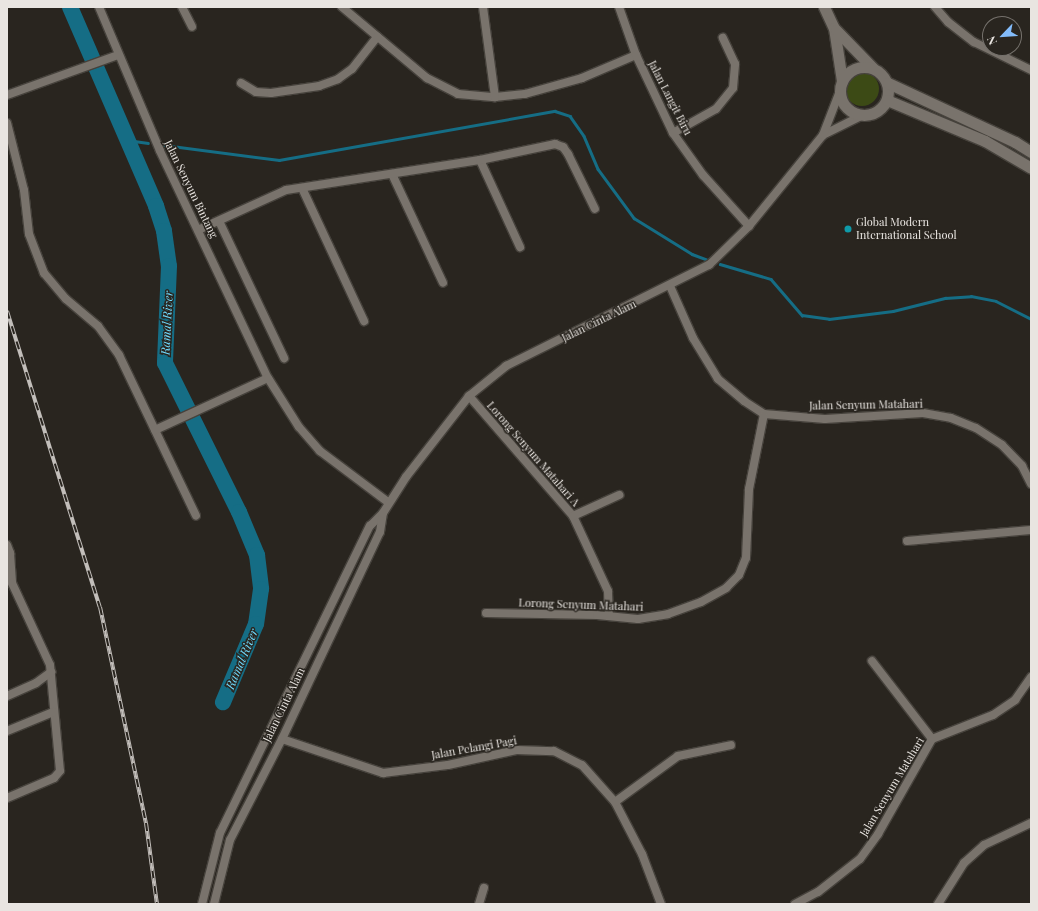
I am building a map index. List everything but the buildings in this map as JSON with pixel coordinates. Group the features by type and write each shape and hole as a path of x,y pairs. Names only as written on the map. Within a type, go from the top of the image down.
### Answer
{"street":[{"name":"Jalan Senyum Bintang","path":"99,7 118,55 268,378 299,426 320,451 388,502"},
{"path":"182,7 192,27"},
{"path":"342,7 427,78 458,94 495,97 525,94 582,78 636,55"},
{"path":"483,7 495,97"},
{"name":"Jalan Langit Biru","path":"619,7 636,55 674,133 703,176 749,226"},
{"name":"Jalan Cinta Alam","path":"214,904 230,840 282,739 380,532 383,513 388,502 469,396 506,366 710,265 749,226 823,135 841,86 834,28 824,7"},
{"path":"935,7 948,22 974,42 1031,70"},
{"name":"Jalan Cinta Alam","path":"834,28 873,68"},
{"path":"240,83 256,92 271,93 318,86 338,79 352,69 377,37"},
{"path":"674,133 716,109 733,88 735,64 723,38"},
{"path":"7,95 118,55"},
{"path":"888,83 887,100 878,112 863,115 849,110 842,101 841,86 855,68 873,68 882,74 888,83 1015,142 1031,152"},
{"path":"887,100 985,142 1031,168"},
{"name":"Jalan Cinta Alam","path":"823,135 863,115"},
{"path":"7,123 24,190 30,234 44,273 66,299 98,326 119,355 157,429 196,516"},
{"path":"198,230 286,190 480,160 555,144 563,147 595,209"},
{"path":"480,160 520,247"},
{"path":"392,174 443,283"},
{"path":"302,188 364,322"},
{"path":"219,221 284,358"},
{"name":"Jalan Senyum Matahari","path":"670,286 693,338 718,379 744,401 764,414 825,419 923,413 951,418 976,428 1002,445 1022,466 1031,484"},
{"path":"157,429 268,378"},
{"name":"Lorong Senyum Matahari A","path":"469,396 573,516 608,591 609,616"},
{"name":"Lorong Senyum Matahari","path":"486,613 609,616 638,619 668,614 720,592 739,576 746,558 749,489 764,414"},
{"path":"573,516 619,495"},
{"name":"Jalan Cinta Alam","path":"202,904 220,833 370,526 383,513"},
{"path":"907,541 1031,530"},
{"path":"7,545 10,553 12,583 47,658 51,672 58,775 7,798"},
{"path":"872,661 932,739"},
{"path":"7,696 36,684 51,672"},
{"name":"Jalan Senyum Matahari","path":"795,904 818,892 860,859 878,834 932,739 993,715 1015,700 1031,677"},
{"path":"7,731 54,712"},
{"name":"Jalan Pelangi Pagi","path":"282,739 383,773 448,765 516,750 554,751 582,765 615,802 642,854 661,904"},
{"path":"615,802 678,756 731,745"},
{"path":"938,904 964,863 979,850 1031,822"},
{"path":"479,904 484,888"}],"green space":[{"path":"859,72 865,72 874,77 878,83 878,95 874,101 865,106 859,106 850,101 845,92 845,86 850,77"}],"waterway":[{"name":"Ramal River","path":"70,7 156,206 164,231 169,266 165,363 239,512 257,555 261,589 256,624 223,702"},
{"path":"164,145 279,160 555,111 570,116 584,136 598,169 634,218 692,254 706,259"},
{"path":"127,140 148,143"},
{"path":"720,264 771,279 802,315 829,319 893,311 945,298 971,296 996,301 1031,319"}],"railway":[{"path":"7,311 100,607 146,823 157,904"}],"place":[{"name":"Global Modern International School","path":"848,229"}]}
